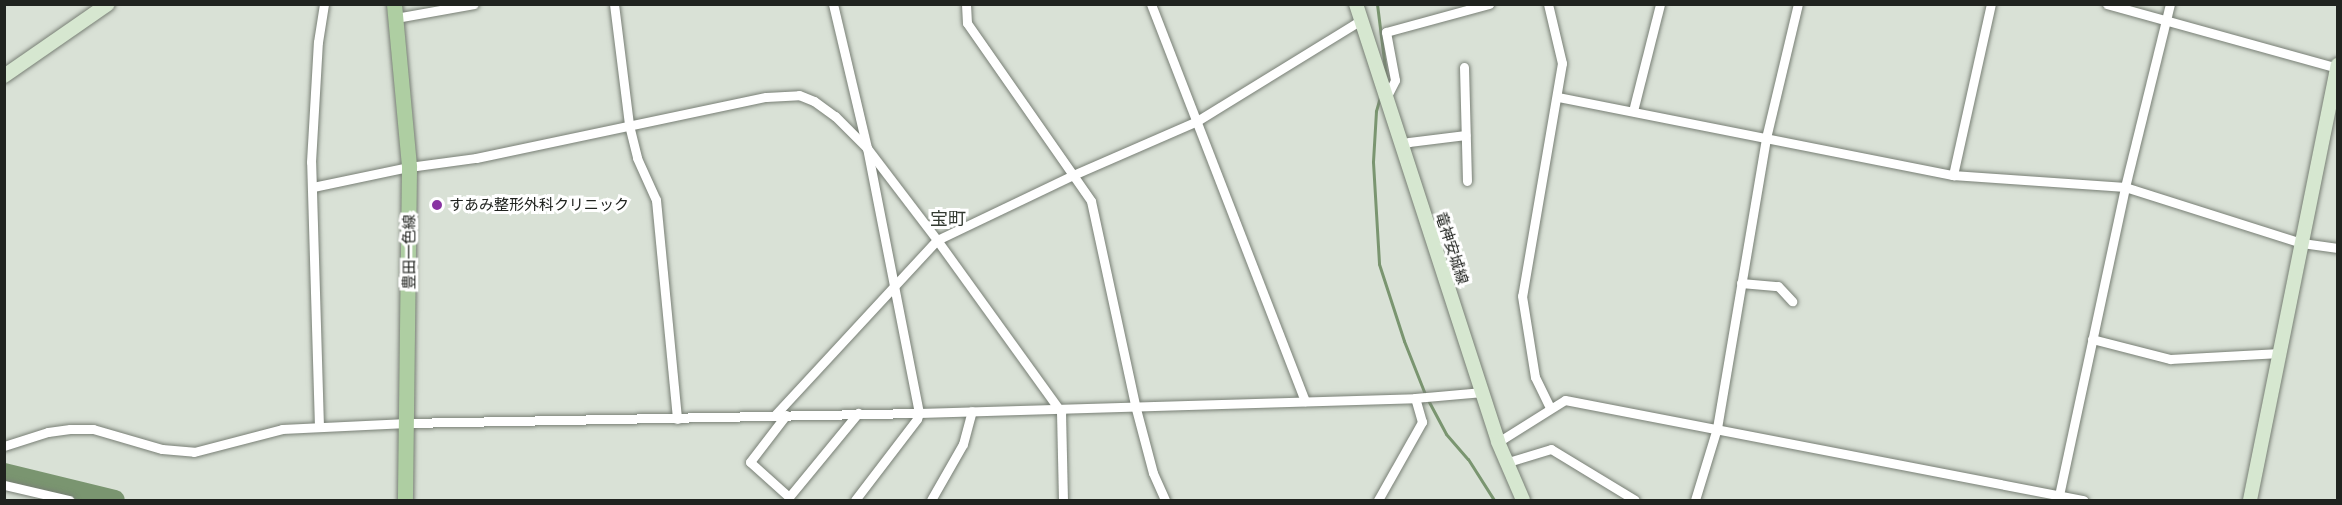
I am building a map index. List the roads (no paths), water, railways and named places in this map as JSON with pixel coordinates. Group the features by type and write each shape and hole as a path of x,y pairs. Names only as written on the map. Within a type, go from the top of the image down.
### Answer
{"main road":[{"name":"豊田一色線","path":"395,11 409,167 405,501"}],"street":[{"path":"4,76 108,4"},
{"path":"319,427 312,152 318,42 324,4"},
{"path":"395,11 474,4"},
{"path":"614,4 629,125 637,158 656,200 677,419"},
{"path":"833,4 867,148 919,412 917,419 855,501"},
{"path":"966,4 967,23 1091,201 1135,405 1154,473 1165,501"},
{"path":"1151,4 1305,401"},
{"name":"竜神安城線","path":"1356,4 1385,100 1505,463 1522,501"},
{"path":"1385,100 1395,80 1386,32 1489,4"},
{"path":"1548,4 1562,63 1558,97 1522,296 1535,377 1550,408"},
{"path":"1633,111 1660,4"},
{"path":"1695,501 1717,428 1766,138 1798,4"},
{"path":"1953,175 1992,4"},
{"path":"2107,4 2337,67 2250,501"},
{"path":"2059,498 2125,187 2170,4"},
{"path":"774,416 937,240 1073,175 1197,121 1361,20"},
{"path":"1464,68 1467,182"},
{"path":"313,187 409,167 476,158 766,97 799,95 825,107 867,148 937,240 1061,412 1063,501"},
{"path":"1558,97 1953,175 2125,187 2302,243 2337,249"},
{"path":"1401,147 1409,142 1466,135"},
{"path":"1741,283 1778,286 1792,301"},
{"path":"2092,339 2170,359 2280,353"},
{"path":"4,446 48,432 81,429 162,450 194,452 282,429 319,427 1415,398 1483,392"},
{"path":"1378,501 1422,422 1415,398"},
{"path":"1498,442 1565,400 2083,501"},
{"path":"931,501 963,444 972,411"},
{"path":"786,416 750,462 789,497 858,413"},
{"path":"1505,463 1551,449 1635,501"},
{"path":"4,485 69,501"}],"waterway":[{"path":"1377,4 1386,76"},
{"path":"1380,97 1376,111 1373,162 1379,264 1404,341 1425,394"},
{"path":"1428,400 1446,434 1468,459 1494,500"},
{"path":"4,473 115,500"}],"place":[{"name":"すあみ整形外科クリニック","path":"437,205"}],"district":[{"name":"宝町","path":"948,219"}]}
